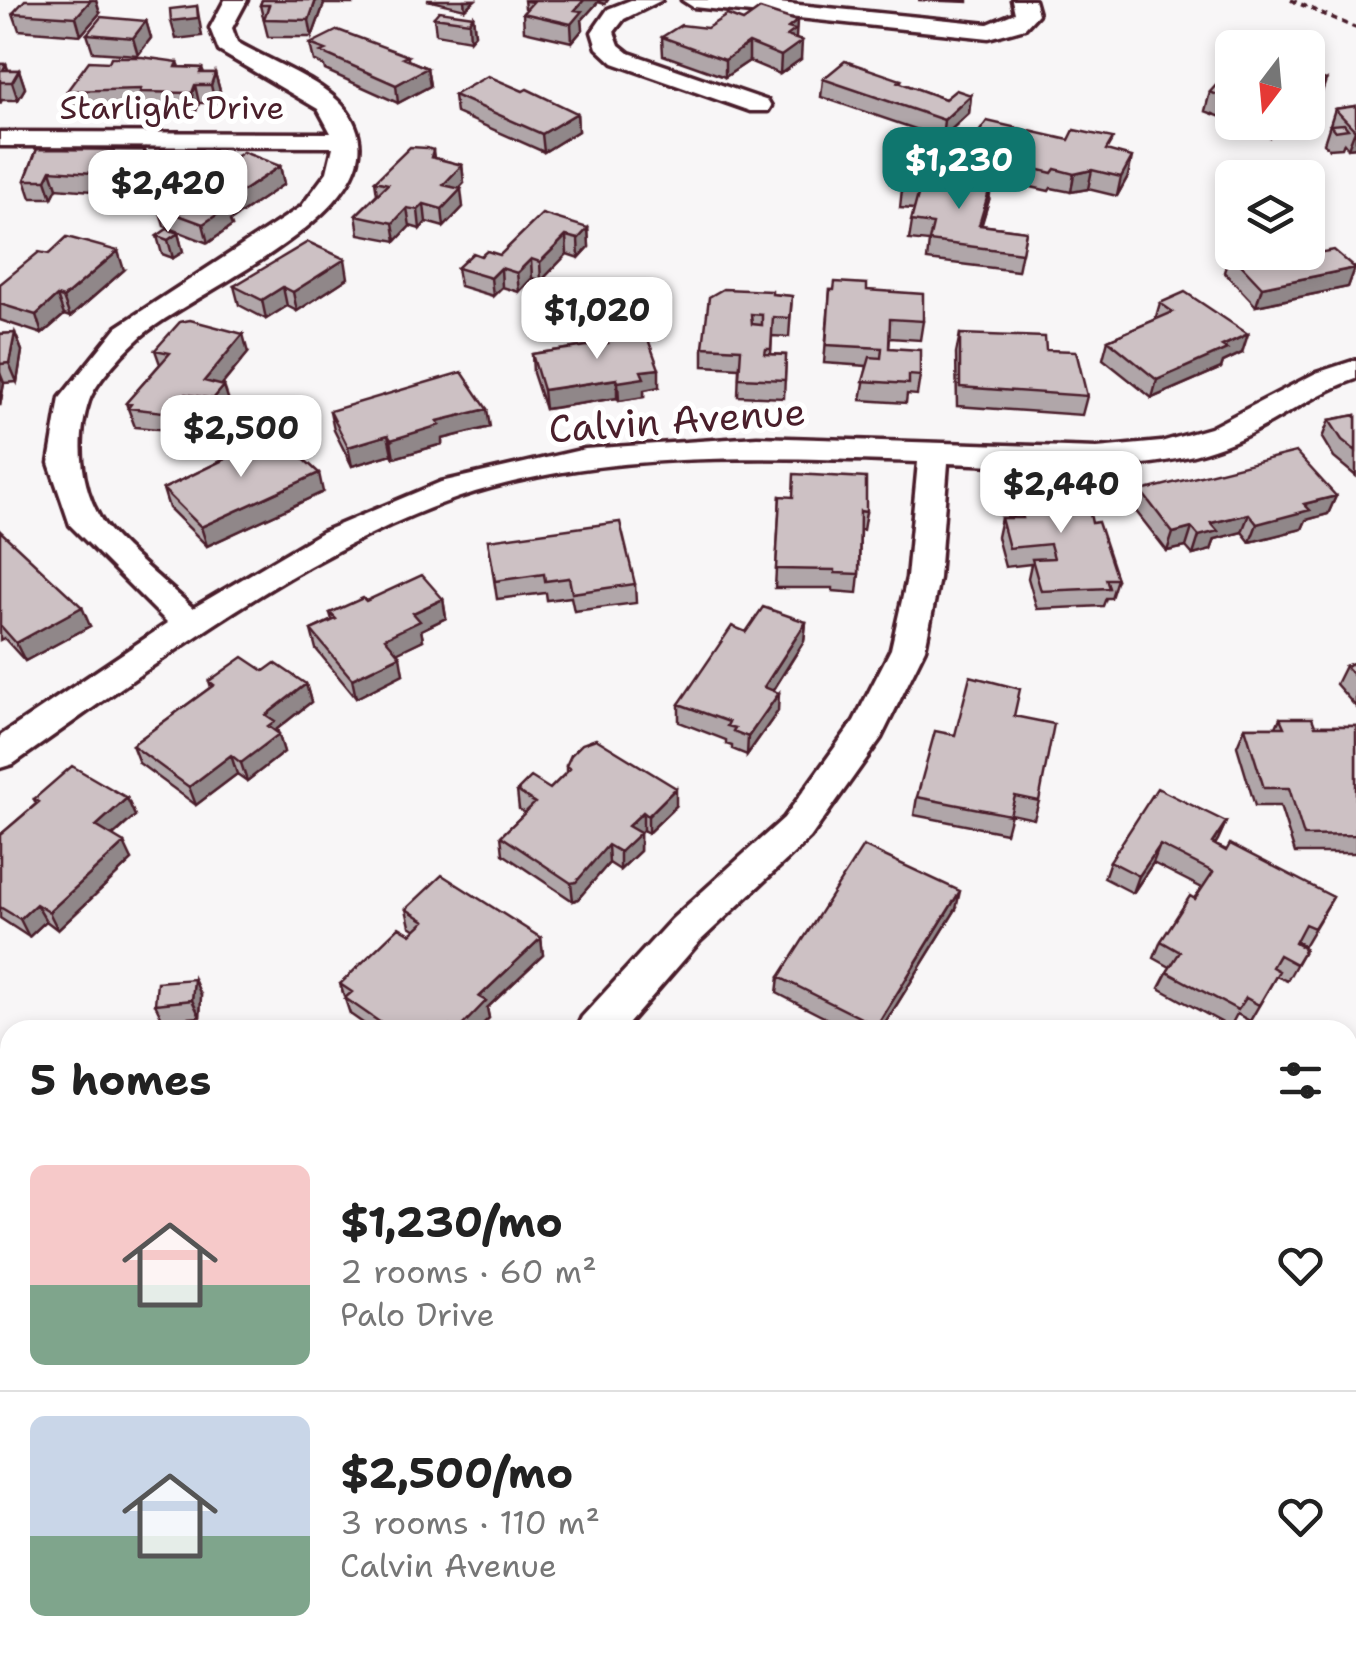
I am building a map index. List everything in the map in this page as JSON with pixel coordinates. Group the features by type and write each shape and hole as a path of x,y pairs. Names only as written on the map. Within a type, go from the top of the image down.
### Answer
{"street":[{"path":"190,625 86,525 64,463 75,398 127,332 298,223 323,202 340,180 345,140 332,108 226,46 222,28 236,0"},
{"path":"651,0 616,14 603,32 608,48 621,58 759,106"},
{"path":"692,0 989,31 1017,23 1027,14 1028,5 1023,0"},
{"name":"Starlight Drive","path":"0,139 345,140"},
{"name":"Calvin Avenue","path":"0,754 190,625 333,540 452,489 584,459 756,447 1097,458 1162,452 1221,435 1326,380 1356,369"},
{"path":"606,1020 686,930 798,828 868,729 908,649 924,578 934,453"}],"path":[{"path":"1292,0 1356,28"}],"building":[{"path":"25,0 91,0 76,17 13,13"},
{"path":"262,0 316,0 309,20 264,19 269,5 260,5"},
{"path":"527,0 584,0 575,10 582,11 571,24 523,13 533,2"},
{"path":"197,6 198,18 171,21 170,9"},
{"path":"760,9 797,21 788,28 795,30 787,36 802,41 781,56 749,43 725,60 662,37 681,25 707,28 727,15 743,21"},
{"path":"439,11 473,16 469,22 434,17"},
{"path":"101,17 146,21 133,38 87,34"},
{"path":"338,30 408,56 403,58 427,68 396,85 310,44"},
{"path":"111,57 178,62 176,67 215,73 211,85 195,85 192,93 140,92 141,89 67,91 89,61 109,62"},
{"path":"845,61 945,99 956,90 971,95 944,120 823,79"},
{"path":"0,64 6,64 3,70 19,70 12,82 0,82"},
{"path":"488,76 577,113 542,134 454,95"},
{"path":"1356,106 1356,130 1355,130 1335,109"},
{"path":"987,121 1069,140 1074,130 1113,138 1106,150 1132,157 1121,177 1092,170 1074,174 1055,169 1052,173 1003,161 1007,155 969,146"},
{"path":"1344,124 1348,129 1335,131 1330,125"},
{"path":"410,147 433,150 431,157 462,165 443,185 461,189 442,209 424,204 418,210 407,208 393,223 356,215 388,184 375,181"},
{"path":"37,149 145,150 134,176 51,170 46,180 25,180"},
{"path":"243,152 280,166 222,205 227,208 203,224 159,208"},
{"path":"907,171 992,181 979,225 1026,231 1022,253 929,241 933,224 911,221 919,191 902,189"},
{"path":"542,214 588,228 578,239 566,236 540,262 531,259 517,273 501,268 491,278 457,268 473,253 481,256 487,251 500,255"},
{"path":"167,229 178,233 168,240 157,236"},
{"path":"67,237 118,251 63,298 57,296 36,315 0,304 0,284 39,252 49,254"},
{"path":"308,242 345,259 293,292 283,287 262,300 234,286"},
{"path":"1334,250 1355,268 1262,287 1246,270 1325,270 1325,252"},
{"path":"835,282 867,284 867,290 923,294 923,321 890,319 889,348 920,350 920,376 909,375 909,384 863,381 870,357 881,358 882,348 826,345 830,290 834,290"},
{"path":"723,289 792,296 790,318 773,317 771,349 766,349 765,354 786,355 785,380 739,378 741,349 703,347 709,297","holes":["751,314 762,315 762,325 752,324"]},
{"path":"1185,292 1248,334 1222,346 1227,349 1157,380 1108,340 1173,312 1160,303"},
{"path":"190,320 243,334 204,381 224,386 213,399 186,394 182,399 174,398 163,412 128,408 131,404 126,403 170,353 155,350 180,322"},
{"path":"645,331 659,369 641,371 644,378 543,390 532,354 608,343 605,337"},
{"path":"15,333 9,363 0,364 0,334"},
{"path":"960,334 1045,337 1046,350 1076,351 1087,396 960,387"},
{"path":"462,372 487,409 437,421 440,425 391,440 388,435 348,447 330,411"},
{"path":"1356,415 1356,451 1342,440 1329,420"},
{"path":"273,431 319,473 201,527 163,489 246,449 242,446"},
{"path":"1296,452 1336,496 1304,504 1310,510 1257,524 1249,514 1211,523 1218,531 1199,536 1192,528 1173,533 1141,491"},
{"path":"794,474 866,478 866,512 860,511 859,574 776,569 780,496 793,497"},
{"path":"1083,482 1092,523 1098,522 1117,579 1106,579 1109,588 1041,591 1032,559 1054,558 1050,544 1009,548 1001,518 1023,518 1013,484"},
{"path":"620,522 635,584 572,593 569,578 545,581 544,574 495,581 488,540"},
{"path":"0,531 82,607 16,643 0,625"},
{"path":"422,575 443,599 413,613 420,621 385,638 400,656 352,679 311,630 336,619 330,613"},
{"path":"763,607 806,622 764,687 779,693 748,737 733,731 735,728 727,726 729,722 679,704 732,626 746,632"},
{"path":"243,657 264,671 275,663 306,684 266,715 275,721 268,726 279,734 241,763 231,755 189,787 132,745 214,685 209,681"},
{"path":"1356,662 1356,678 1345,666"},
{"path":"970,676 1020,689 1014,716 1054,724 1039,801 1015,796 1010,815 917,797 935,731 955,735"},
{"path":"1280,718 1312,718 1315,726 1356,726 1356,835 1304,836 1289,788 1264,788 1245,727 1284,727"},
{"path":"596,739 676,788 648,816 643,812 628,826 640,833 620,852 608,845 571,883 501,836 535,803 517,791 531,777 550,789 570,769 566,766 571,755 582,744"},
{"path":"72,766 127,798 96,826 124,843 49,912 36,904 20,919 0,907 0,835 39,802 34,799"},
{"path":"1157,788 1226,822 1212,843 1226,851 1230,844 1333,897 1314,928 1305,924 1295,943 1305,949 1296,964 1279,955 1272,967 1279,971 1259,1005 1246,998 1238,1010 1167,972 1180,952 1161,941 1190,896 1195,899 1213,872 1160,845 1139,876 1110,861"},
{"path":"863,846 960,891 881,1020 865,1020 779,977"},
{"path":"442,875 541,938 479,997 486,1001 468,1020 377,1020 345,998 352,992 340,984 399,927 411,934 425,921 406,909"},
{"path":"194,979 192,1000 155,1004 157,982"}]}
